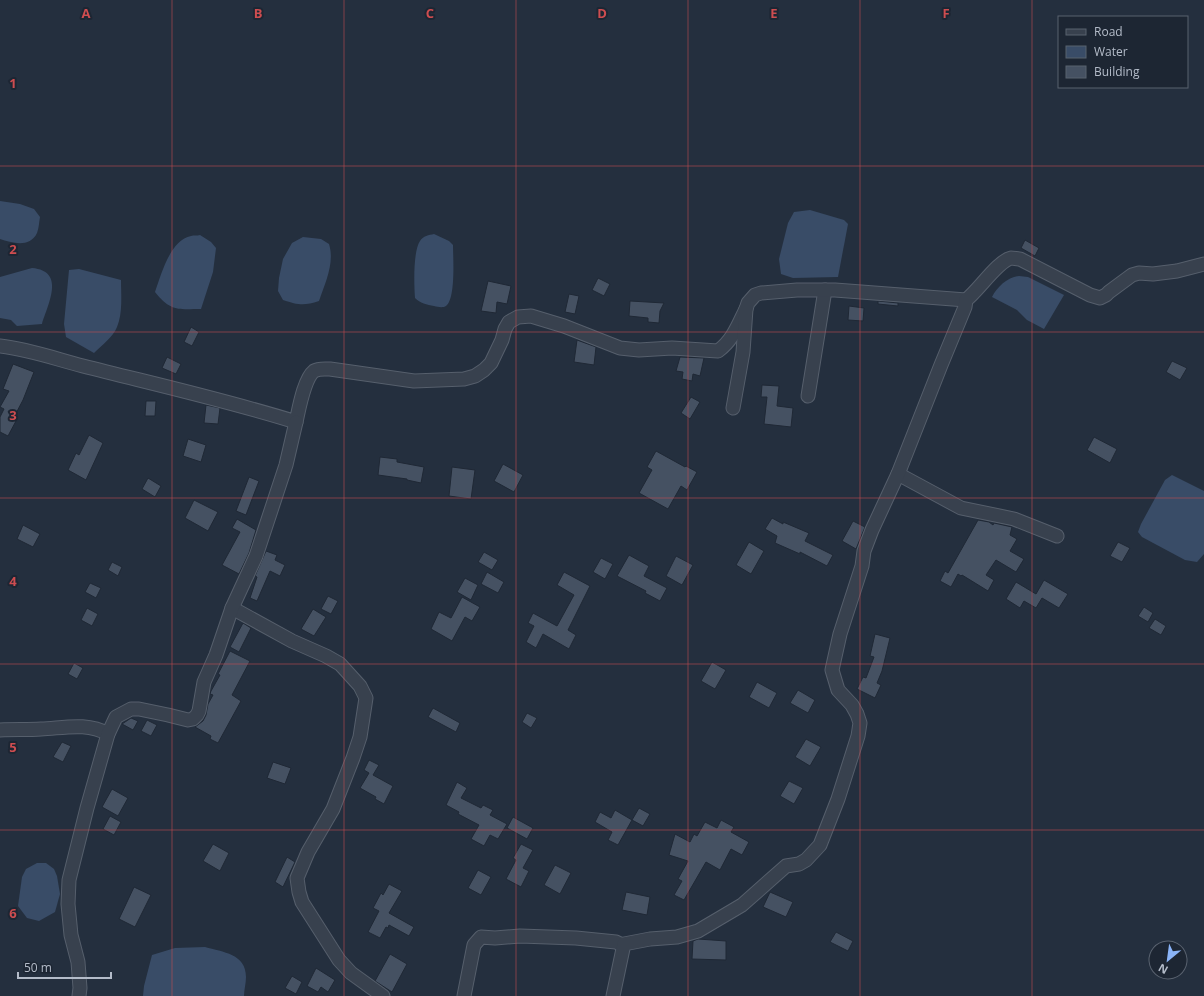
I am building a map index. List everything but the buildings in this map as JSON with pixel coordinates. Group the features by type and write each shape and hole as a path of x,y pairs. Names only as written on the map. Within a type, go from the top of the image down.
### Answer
{"street":[{"path":"79,996 80,988 78,962 70,927 68,904 69,880 108,734 116,717 132,709 139,709 188,720 193,719 199,711 204,682 216,654 232,608 256,556 286,465 299,405 308,379 313,372 318,369 344,370 414,381 464,379 475,376 484,370 490,363 497,350 504,329 509,322 518,317 532,316 564,326 620,348 639,350 672,348 718,351 726,345 735,333 751,299 755,295 761,293 797,290 843,290 966,300 1009,259 1020,259 1090,295 1100,298 1132,275 1139,273 1153,274 1177,271 1204,264"},
{"path":"808,396 825,290"},
{"path":"464,996 474,945 480,937 495,938 520,936 576,938 616,942 622,945 650,939 677,937 698,931 742,905 786,866 799,864 806,860 820,845 840,792 858,736 860,724 852,705 838,690 832,670 840,634 862,566 864,551 898,474 941,365 966,308 966,300"},
{"path":"733,408 743,352 746,309"},
{"path":"0,346 14,347 83,366 254,408 296,422"},
{"path":"898,474 961,508 1014,520 1057,536"},
{"path":"232,608 340,664 360,686 366,698 360,737 354,758 333,809 308,852 297,878 302,902 339,960 351,973 383,996"},
{"path":"0,730 78,726 100,729 108,734"},
{"path":"613,996 622,945"}],"water":[{"path":"0,201 20,204 34,209 40,217 38,231 34,238 25,243 15,243 0,239"},
{"path":"810,210 844,220 848,224 838,277 793,278 781,274 779,259 788,223 794,212"},
{"path":"434,234 449,241 453,245 453,287 449,302 443,307 426,304 415,298 414,268 416,252 420,241 423,238"},
{"path":"200,235 211,242 216,248 213,272 201,309 175,308 166,303 155,292 163,268 177,244 184,239"},
{"path":"303,237 321,239 329,244 331,251 330,266 319,301 309,304 293,303 283,300 278,291 283,259 292,243"},
{"path":"32,268 42,270 49,275 52,282 50,298 42,324 17,326 11,320 0,318 0,277"},
{"path":"79,269 121,280 121,310 119,322 110,338 94,353 66,337 64,324 69,270"},
{"path":"1019,276 1028,277 1064,295 1044,329 1027,320 1017,310 992,297 1003,283 1011,278"},
{"path":"1172,475 1204,491 1204,554 1197,562 1185,560 1142,537 1138,532 1165,480"},
{"path":"37,863 46,863 54,869 57,876 60,894 55,912 39,921 27,918 18,906 22,877 26,869"},
{"path":"205,947 232,955 242,963 245,969 246,977 244,996 143,996 152,955 175,948"}]}
